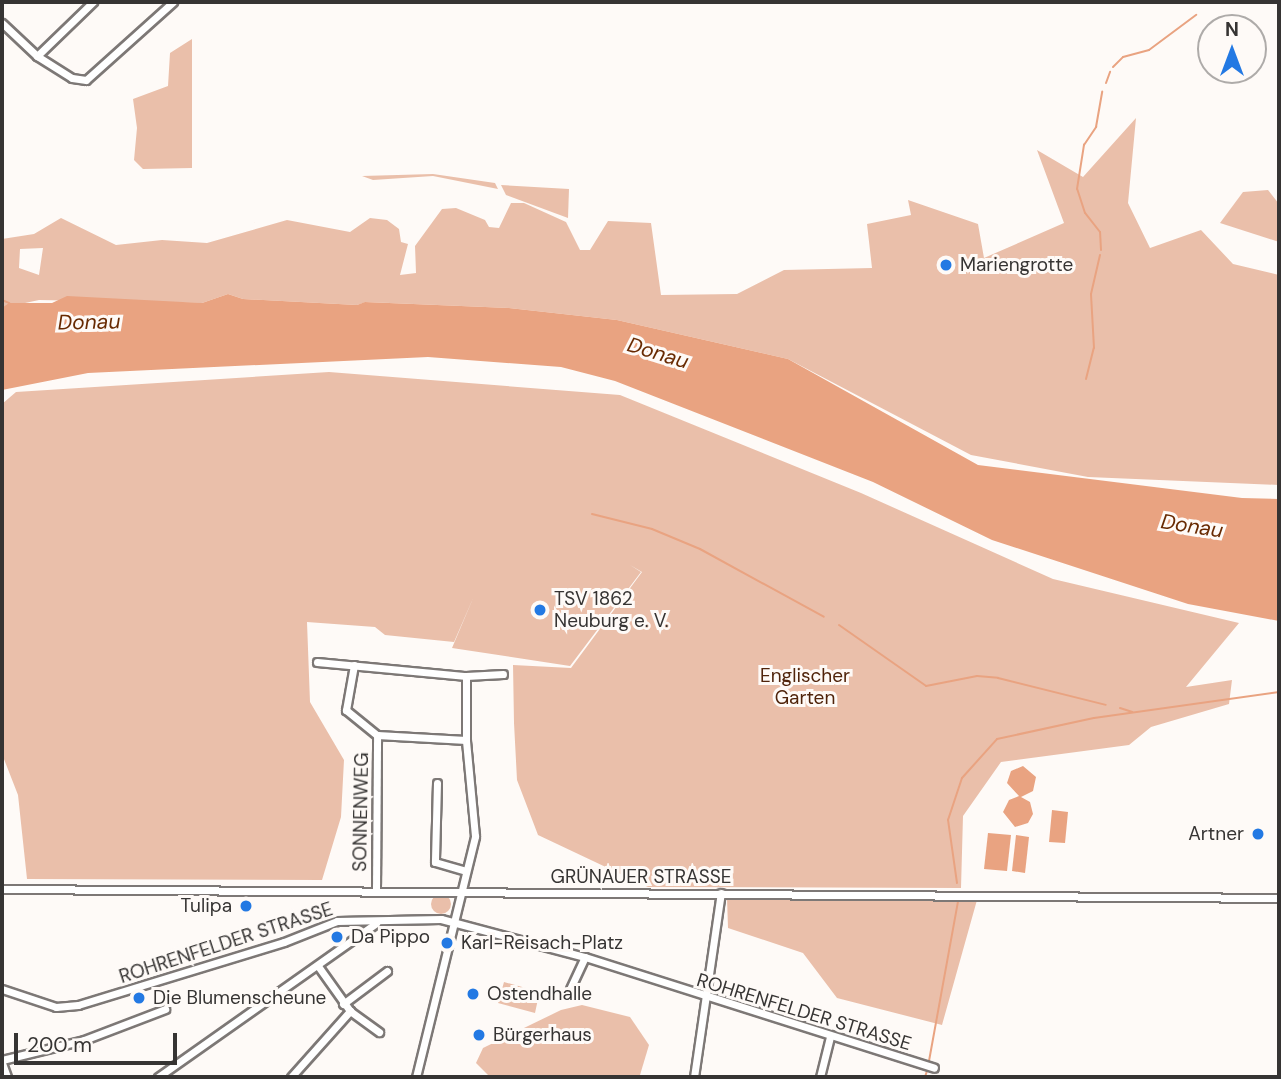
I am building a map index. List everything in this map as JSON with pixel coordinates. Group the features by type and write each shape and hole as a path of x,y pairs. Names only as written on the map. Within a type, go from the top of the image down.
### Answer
{"street":[{"path":"37,56 93,2"},
{"path":"2,23 37,56 72,78 86,80 173,2"},
{"path":"317,662 466,676 503,674"},
{"path":"354,665 346,710 377,734 466,740"},
{"path":"416,1077 466,871 476,818 466,740 466,676"},
{"name":"SONNENWEG","path":"376,890 377,734"},
{"path":"437,783 435,862 466,871"},
{"name":"GRÜNAUER STRASSE","path":"2,889 1279,898"},
{"path":"694,1077 721,893"},
{"name":"ROHRENFELDER STRASSE","path":"2,989 56,1007 78,1005 284,942 337,921 452,921 584,957 705,999 934,1068"},
{"path":"158,1077 318,967 376,922"},
{"path":"570,989 584,957"},
{"path":"318,967 350,1012 379,1032"},
{"path":"343,1004 387,971"},
{"path":"7,1077 2,1061 84,1040 165,1009"},
{"path":"291,1077 350,1012"},
{"path":"820,1077 830,1037"}],"green space":[{"path":"192,39 192,168 143,169 134,160 137,128 133,99 168,86 170,53"},
{"path":"1136,118 1128,203 1150,248 1201,230 1233,264 1279,275 1279,485 1088,477 971,455 788,359 617,320 509,308 366,302 357,305 243,299 228,294 202,303 39,300 2,308 2,239 34,234 61,218 116,245 162,240 207,243 287,220 350,232 370,218 387,220 399,229 401,242 408,244 400,275 416,273 415,246 442,209 456,208 485,220 489,227 499,228 511,203 524,203 566,222 580,250 590,250 608,221 651,223 661,295 737,294 784,270 872,268 867,224 911,215 908,200 978,224 984,258 1064,223 1037,150 1083,177","holes":["43,248 39,275 19,268 20,249"]},
{"path":"433,174 495,183 498,189 433,176 373,180 362,176"},
{"path":"501,185 569,189 568,218 506,195"},
{"path":"1268,190 1279,204 1279,242 1220,223 1243,192"},
{"name":"Englischer Garten","path":"329,372 620,395 861,493 1053,579 1239,623 1186,687 1232,680 1229,704 1151,727 1129,745 1001,762 963,816 961,888 648,887 538,835 517,780 513,665 571,668 642,572 630,565 641,572 570,666 452,648 474,596 454,642 385,635 375,627 307,622 310,702 344,760 341,817 322,880 27,879 18,795 2,754 2,404 16,392"},
{"path":"441,894 448,897 451,904 448,911 441,914 434,911 431,904 434,897"},
{"path":"727,898 977,900 942,1025 837,998 803,953 728,928"},
{"path":"504,982 547,994 545,1001 538,999 535,1013 498,1003"},
{"path":"582,1005 630,1017 649,1045 640,1075 490,1077 476,1063 483,1048 561,1010"}],"water":[{"name":"Donau","path":"228,294 243,299 357,305 365,302 509,308 617,320 788,359 978,465 1242,498 1279,499 1279,621 1188,604 992,540 873,482 615,381 561,367 428,357 88,373 2,390 2,308 9,303 52,303 67,296 202,303"},
{"path":"1023,766 1036,777 1033,791 1021,797 1030,802 1033,814 1028,823 1015,827 1003,812 1009,800 1019,796 1007,783 1011,771"},
{"path":"1052,810 1068,812 1065,843 1049,842"},
{"path":"988,833 1011,835 1007,871 984,869"},
{"path":"1016,835 1029,837 1025,873 1012,871"}],"waterway":[{"path":"1113,67 1123,57 1149,50 1196,15"},
{"path":"1106,83 1110,72"},
{"path":"1101,250 1100,232 1085,213 1077,189 1084,145 1096,127 1102,92"},
{"path":"1086,379 1094,348 1091,294 1100,255"},
{"path":"2,300 9,303"},
{"path":"592,514 652,529 700,549 824,617"},
{"path":"839,625 926,686 977,676 998,678 1106,705"},
{"path":"957,883 948,820 962,778 997,739 1094,718 1279,692"},
{"path":"1120,708 1132,712"},
{"path":"929,1061 958,902"},
{"path":"925,1077 927,1071"}],"place":[{"name":"Mariengrotte","path":"946,265"},
{"name":"TSV 1862 Neuburg e. V.","path":"540,610"},
{"name":"Artner","path":"1258,834"},
{"name":"Tulipa","path":"246,906"},
{"name":"Da Pippo","path":"337,937"},
{"name":"Karl-Reisach-Platz","path":"447,943"},
{"name":"Ostendhalle","path":"473,994"},
{"name":"Die Blumenscheune","path":"139,998"},
{"name":"Bürgerhaus","path":"479,1035"}]}
